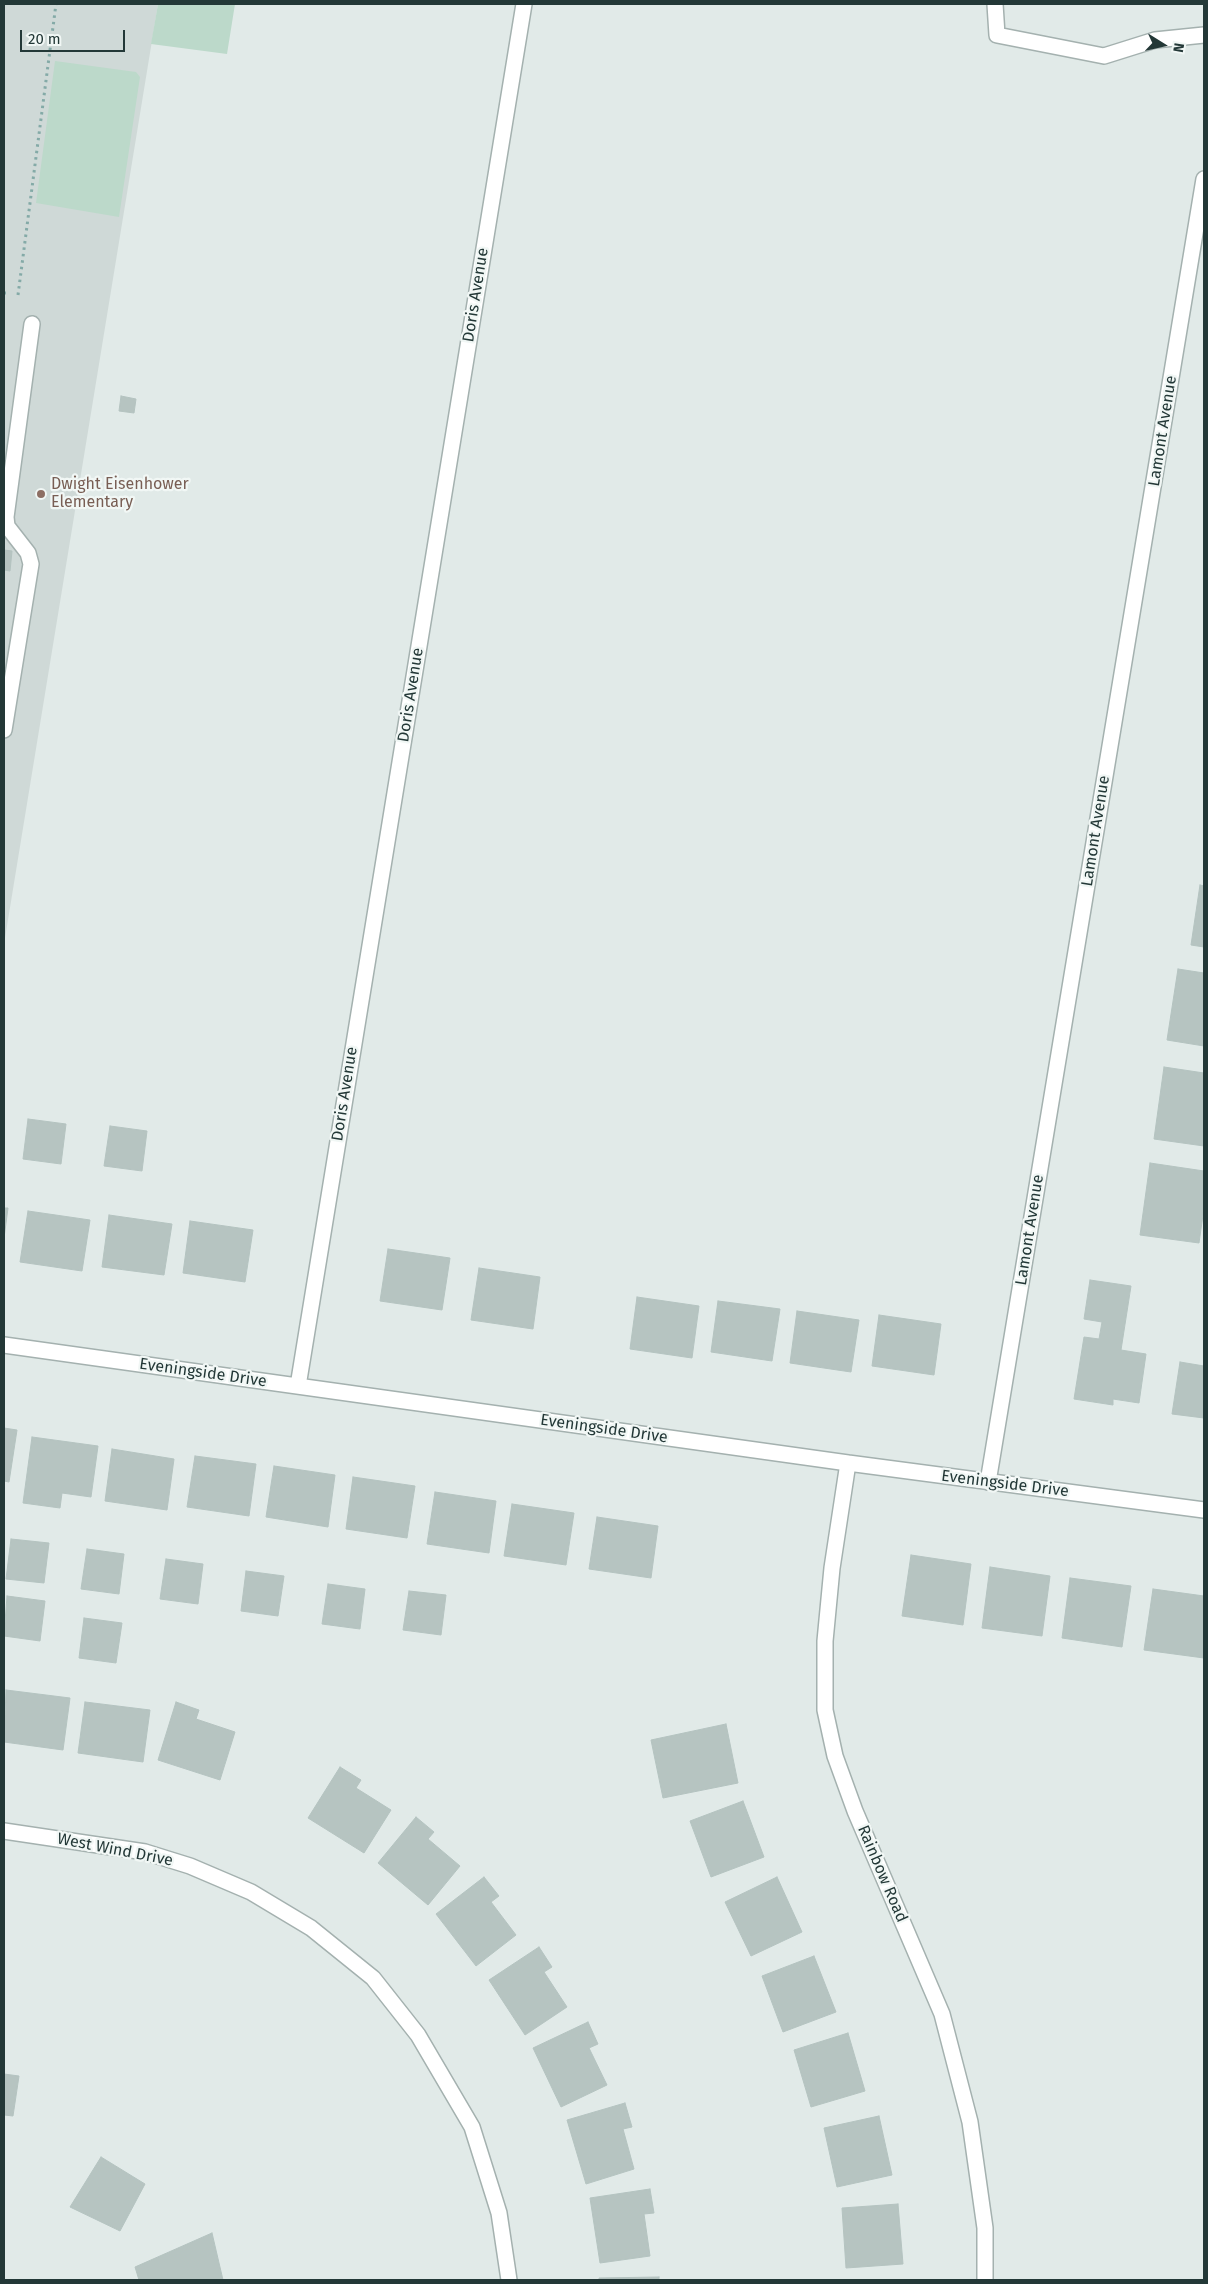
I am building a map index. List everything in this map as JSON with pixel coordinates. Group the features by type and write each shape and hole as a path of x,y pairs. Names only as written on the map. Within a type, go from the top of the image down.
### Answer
{"street":[{"name":"Doris Avenue","path":"298,1386 524,4"},
{"path":"995,4 997,35 1104,56 1155,40 1204,35"},
{"name":"Lamont Avenue","path":"988,1482 1204,180"},
{"path":"4,730 31,564 28,553 7,526 6,516 32,324"},
{"name":"Eveningside Drive","path":"4,1345 848,1463 1204,1510"},
{"name":"Rainbow Road","path":"848,1463 829,1595 825,1641 824,1710 835,1756 855,1811 942,2014 970,2122 985,2228 985,2280"},
{"name":"West Wind Drive","path":"4,1830 128,1849 190,1866 251,1892 311,1928 373,1978 418,2035 472,2127 499,2213 509,2280"}],"path":[{"path":"18,295 56,4"}],"shaded area":[{"name":"Dwight Eisenhower Elementary","path":"4,4 158,4 4,944"}],"green space":[{"path":"158,4 235,4 227,54 151,44"},
{"path":"55,61 136,72 140,77 119,217 36,203"}],"building":[{"path":"121,396 136,399 134,413 119,411"},
{"path":"4,550 12,551 10,571 4,570"},
{"path":"1200,885 1204,886 1204,947 1191,945"},
{"path":"1178,969 1204,973 1204,1046 1167,1040"},
{"path":"1164,1067 1204,1073 1204,1146 1154,1139"},
{"path":"28,1119 66,1124 61,1164 23,1159"},
{"path":"110,1126 147,1131 142,1171 104,1166"},
{"path":"1150,1163 1204,1171 1204,1208 1199,1243 1140,1235"},
{"path":"4,1208 8,1208 4,1238"},
{"path":"28,1211 90,1220 82,1271 20,1262"},
{"path":"109,1215 172,1224 164,1275 102,1267"},
{"path":"190,1221 253,1230 245,1282 183,1273"},
{"path":"388,1249 450,1258 442,1310 380,1301"},
{"path":"479,1268 540,1277 533,1329 471,1320"},
{"path":"1090,1280 1131,1286 1121,1350 1146,1354 1139,1403 1113,1399 1113,1405 1074,1399 1084,1337 1099,1339 1102,1322 1084,1319"},
{"path":"637,1297 699,1306 692,1358 630,1349"},
{"path":"718,1301 780,1309 772,1361 711,1352"},
{"path":"797,1311 859,1320 851,1372 790,1363"},
{"path":"879,1315 941,1324 934,1375 872,1366"},
{"path":"1180,1362 1204,1366 1204,1418 1172,1414"},
{"path":"4,1428 17,1430 9,1482 4,1481"},
{"path":"32,1437 98,1446 91,1497 62,1493 60,1508 23,1503"},
{"path":"112,1449 174,1459 167,1510 105,1501"},
{"path":"195,1456 256,1464 249,1516 187,1507"},
{"path":"274,1466 335,1475 328,1527 266,1517"},
{"path":"353,1477 415,1486 407,1538 346,1529"},
{"path":"435,1492 496,1501 489,1553 427,1544"},
{"path":"512,1504 574,1513 566,1565 504,1556"},
{"path":"597,1517 658,1526 651,1578 589,1569"},
{"path":"11,1539 49,1543 44,1583 6,1579"},
{"path":"87,1549 124,1554 119,1594 81,1589"},
{"path":"911,1555 971,1564 963,1625 902,1616"},
{"path":"166,1559 203,1564 198,1604 160,1599"},
{"path":"990,1567 1050,1576 1042,1636 982,1628"},
{"path":"246,1571 284,1576 278,1616 241,1611"},
{"path":"1070,1578 1131,1586 1122,1647 1062,1638"},
{"path":"328,1584 365,1589 360,1629 322,1624"},
{"path":"1153,1589 1204,1596 1204,1658 1144,1650"},
{"path":"409,1591 446,1595 441,1635 403,1630"},
{"path":"7,1596 45,1601 40,1641 4,1636"},
{"path":"84,1618 122,1623 116,1663 79,1658"},
{"path":"6,1690 70,1698 63,1750 4,1742"},
{"path":"85,1702 150,1710 143,1762 78,1753"},
{"path":"176,1702 199,1710 196,1719 235,1732 220,1780 158,1760"},
{"path":"726,1724 738,1783 663,1798 651,1740"},
{"path":"340,1767 361,1780 356,1788 391,1810 364,1853 308,1818"},
{"path":"743,1801 764,1857 711,1877 690,1821"},
{"path":"416,1817 434,1832 428,1839 460,1866 428,1905 378,1863"},
{"path":"484,1877 499,1896 491,1902 516,1935 476,1966 436,1914"},
{"path":"777,1877 802,1932 751,1956 725,1902"},
{"path":"539,1947 552,1967 544,1972 567,2007 525,2035 489,1980"},
{"path":"814,1956 836,2012 783,2032 762,1976"},
{"path":"588,2022 598,2044 589,2048 607,2085 561,2107 533,2048"},
{"path":"848,2033 865,2091 811,2107 794,2050"},
{"path":"4,2074 19,2076 13,2116 4,2115"},
{"path":"625,2103 632,2127 623,2129 634,2169 586,2184 567,2120"},
{"path":"879,2116 892,2175 837,2187 824,2128"},
{"path":"101,2157 145,2184 120,2231 70,2207"},
{"path":"650,2189 654,2213 644,2214 650,2256 600,2263 590,2198"},
{"path":"898,2204 903,2264 846,2268 842,2208"},
{"path":"212,2233 223,2280 139,2280 135,2267"},
{"path":"659,2277 659,2280 599,2280 599,2278"}],"place":[{"name":"Dwight Eisenhower Elementary","path":"41,494"}]}
